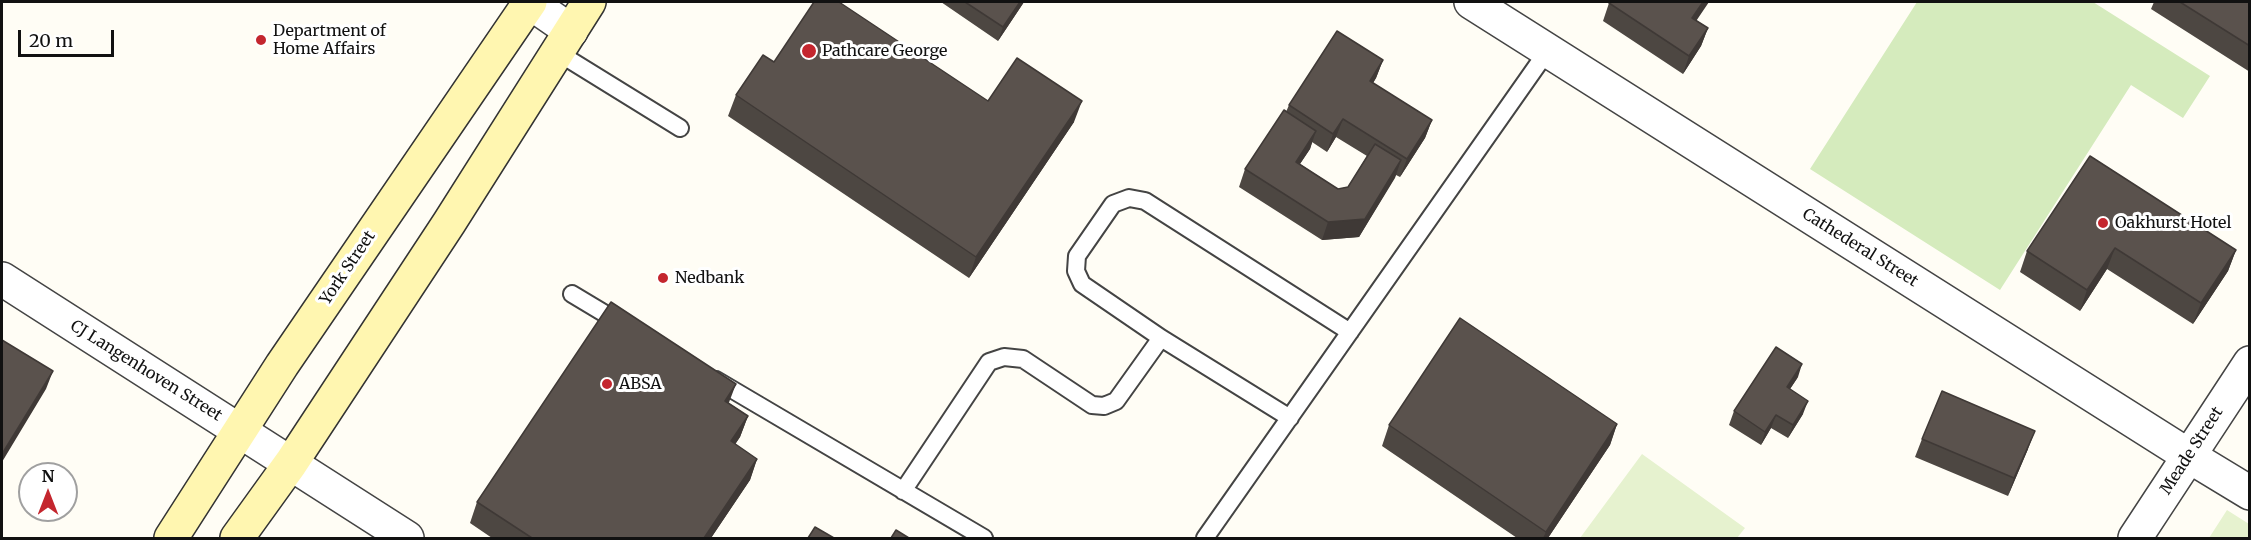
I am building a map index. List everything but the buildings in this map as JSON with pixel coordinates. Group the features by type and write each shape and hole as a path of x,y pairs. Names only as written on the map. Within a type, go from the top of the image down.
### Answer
{"main road":[{"name":"York Street","path":"171,538 240,430 530,2"},
{"path":"237,538 291,463 449,223 589,2"}],"street":[{"path":"530,2 564,42"},
{"name":"Cathederal Street","path":"1471,2 2250,493"},
{"name":"CJ Langenhoven Street","path":"2,279 407,538"},
{"name":"Meade Street","path":"2135,538 2250,363"}],"lane":[{"path":"564,42 680,128"},
{"path":"1205,538 1548,50"},
{"path":"1290,418 1161,338 1082,284 1076,271 1077,256 1113,204 1129,198 1145,201 1350,332"},
{"path":"572,294 632,330"},
{"path":"903,491 989,362 1004,357 1023,360 1092,405 1104,406 1116,401 1161,338"},
{"path":"702,372 984,538"}],"green space":[{"path":"1917,2 2093,2 2210,76 2183,118 2131,85 2000,290 1810,169"},
{"path":"1642,454 1745,528 1737,538 1580,538"},
{"path":"2227,510 2249,524 2249,538 2209,538"}],"place":[{"name":"Department of Home Affairs","path":"261,40"},
{"name":"Pathcare George","path":"809,51"},
{"name":"Oakhurst Hotel","path":"2103,223"},
{"name":"Nedbank","path":"663,278"},
{"name":"ABSA","path":"607,384"}]}
